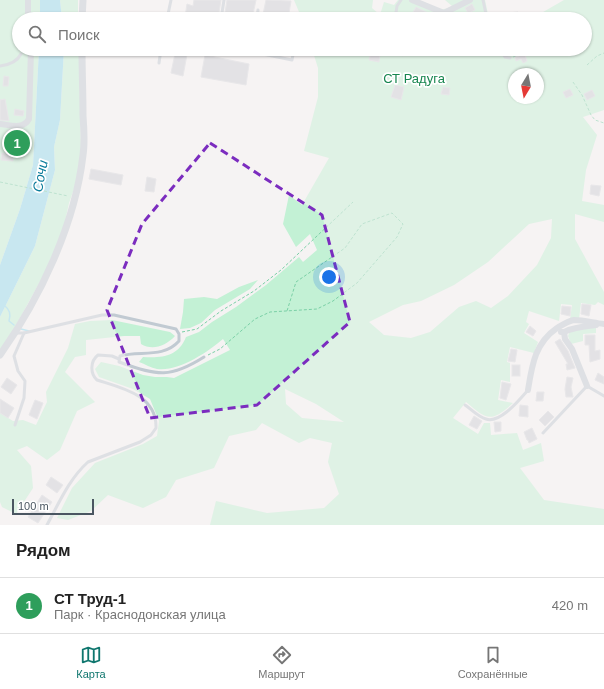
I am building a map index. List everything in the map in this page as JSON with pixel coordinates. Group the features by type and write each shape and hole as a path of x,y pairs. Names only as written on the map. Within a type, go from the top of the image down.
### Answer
{"street":[{"path":"28,0 28,12"},
{"path":"82,12 83,0"},
{"path":"412,0 442,12"},
{"path":"446,12 470,0"},
{"path":"0,124 20,126 26,124 29,119 31,56"},
{"path":"0,355 15,333 47,276 65,232 81,167 84,147 82,56"},
{"path":"528,390 532,364 541,343 550,333 572,321 584,320 604,324"},
{"path":"557,328 564,332 588,325 604,324"},
{"path":"564,332 565,339 572,349 587,386"}],"lane":[{"path":"168,12 171,0"},
{"path":"222,12 224,0"},
{"path":"396,12 397,6 401,0"},
{"path":"483,0 486,12"},
{"path":"0,66 6,66 18,59 20,56"},
{"path":"158,63 160,56"},
{"path":"276,56 292,60 293,56"},
{"path":"504,56 510,58"},
{"path":"15,333 24,333 102,315 114,315 176,329 179,342 174,346 155,353 125,354 120,356 119,359"},
{"path":"15,425 24,398 25,381 18,371 14,356 24,333"},
{"path":"47,525 66,489 88,462 140,442 151,435 156,428 151,407 143,398 126,390 97,380 93,376 91,370 95,357 98,355 112,356 119,359 119,362 140,370 164,374 184,368 204,357"},
{"path":"543,433 587,386 604,396"},
{"path":"465,405 484,419 495,419 503,415 518,402 528,390"}],"path":[{"path":"587,65 597,56 604,53"},
{"path":"510,58 515,56"},
{"path":"573,82 582,95 591,115 595,120 604,123"},
{"path":"0,182 71,197"},
{"path":"176,329 184,332 197,329 221,311 254,291 281,270 353,202"},
{"path":"204,357 220,349 255,318 270,312 287,311 317,309 333,301 357,282 397,237 403,224 392,213 362,224 345,248 296,282 287,311"}],"highlighted area":[{"path":"210,143 322,215 350,322 257,405 150,418 107,310 142,224"}],"green space":[{"path":"0,0 40,0 40,12 12,12 12,56 39,56 33,165 20,209 0,265"},
{"path":"60,0 78,0 78,12 61,12"},
{"path":"294,0 373,0 372,8 377,12 299,12"},
{"path":"398,0 422,1 438,9 442,9 452,6 445,0 485,0 488,12 381,12 384,2 394,5"},
{"name":"СТ Радуга","path":"564,0 604,0 604,110 583,117 597,135 586,170 582,201 604,205 604,222 575,214 575,239 604,292 604,305 598,302 595,305 581,303 579,319 570,319 572,305 561,304 559,321 529,311 526,322 529,324 524,333 538,342 534,353 510,347 507,362 510,363 510,382 501,380 498,400 513,403 499,414 489,417 479,413 466,402 453,418 478,434 484,423 490,423 491,435 517,433 523,450 541,443 544,461 520,468 544,500 604,509 604,525 210,525 216,501 267,513 324,508 339,494 328,462 332,443 310,438 299,443 262,423 256,430 229,436 214,468 176,480 166,497 143,508 108,495 91,511 68,520 57,518 72,488 95,463 143,444 157,436 159,421 150,399 133,389 99,377 95,369 101,362 119,366 143,375 174,378 230,350 223,339 201,355 174,367 157,369 139,362 143,357 169,355 179,349 186,337 199,332 236,307 266,285 299,257 303,262 317,250 310,234 296,247 283,224 289,195 302,205 329,158 304,151 318,97 318,68 314,56 592,56 592,12 543,12","holes":["552,219 551,238 537,265 508,296 491,308 476,301 459,307 430,332 411,338 384,335 369,322 403,305 421,301 454,285 488,262 529,224","285,389 316,404 344,422 302,418 286,404"]},
{"path":"64,56 79,56 81,152 75,186 69,203 63,231 43,276 15,327 0,350 0,317 35,246 55,170 54,147 60,120"},
{"path":"258,280 250,289 215,310 201,323 190,328 180,329 184,299 204,297 217,299 239,287"},
{"path":"112,320 170,332 175,336 163,345 154,347 141,344 140,336 86,340 86,355 75,357 65,372 95,402 77,411 60,450 47,460 27,446 17,450 31,466 33,488 16,514 2,507 0,502 0,413 13,421 23,420 36,425 47,402 46,392 68,348 75,324 90,321"},
{"path":"596,327 596,333 583,334 583,341 571,344 568,336 570,331"}],"water":[{"path":"40,0 60,0 61,12 40,12"},
{"name":"Сочи","path":"39,56 64,56 60,120 54,147 55,170 35,246 0,317 0,265 20,209 33,165"}],"building":[{"path":"194,0 221,0 219,12 186,12 187,4 193,6"},
{"path":"227,0 256,0 253,12 225,12"},
{"path":"266,0 291,1 289,12 263,12"},
{"path":"472,4 475,10 467,12 465,8"},
{"path":"416,7 426,12 413,12"},
{"path":"175,56 187,56 183,76 171,73"},
{"path":"205,56 249,64 246,85 201,77"},
{"path":"370,56 380,56 379,62 369,60"},
{"path":"525,56 527,61 523,63 521,59 516,61 515,57"},
{"path":"4,76 9,77 8,86 3,86"},
{"path":"395,85 404,87 401,100 391,97"},
{"path":"443,87 450,88 449,95 441,94"},
{"path":"570,89 573,95 566,98 563,92"},
{"path":"592,90 595,96 587,100 584,94"},
{"path":"5,99 9,121 0,120 0,100"},
{"path":"15,109 24,111 23,116 14,115"},
{"path":"8,130 11,130 12,135 21,135 20,142 11,142 12,140 7,140"},
{"path":"2,153 13,154 13,161 1,160"},
{"path":"91,169 123,175 121,185 89,179"},
{"path":"147,177 156,179 154,192 145,191"},
{"path":"591,185 601,186 599,196 590,194"},
{"path":"582,304 591,305 589,316 581,314"},
{"path":"562,306 571,307 570,316 561,314"},
{"path":"530,326 536,331 533,336 526,332"},
{"path":"585,335 595,335 595,351 600,350 600,359 590,362 589,345 585,345"},
{"path":"560,339 568,351 575,368 567,370 566,364 568,364 555,342"},
{"path":"511,349 517,350 515,362 508,361"},
{"path":"512,365 520,365 520,376 512,376"},
{"path":"598,373 604,377 604,384 595,380"},
{"path":"567,377 573,378 571,387 573,397 566,397 565,389"},
{"path":"7,378 17,385 11,394 1,387"},
{"path":"502,382 511,384 506,400 500,398"},
{"path":"537,392 544,392 543,401 536,401"},
{"path":"0,399 14,408 8,418 0,413"},
{"path":"35,400 43,403 37,419 29,415"},
{"path":"520,405 528,406 528,417 519,416"},
{"path":"548,411 554,417 545,426 539,420"},
{"path":"474,416 482,421 477,429 469,425"},
{"path":"494,422 501,422 501,431 495,432"},
{"path":"532,428 537,439 529,443 524,432"},
{"path":"51,477 63,485 57,493 46,485"},
{"path":"42,495 52,502 38,523 28,517"}],"waterway":[{"path":"4,305 10,312 9,321 14,325"},
{"path":"21,329 29,331"}],"place":[{"name":"СТ Труд-1","path":"17,143"}]}
